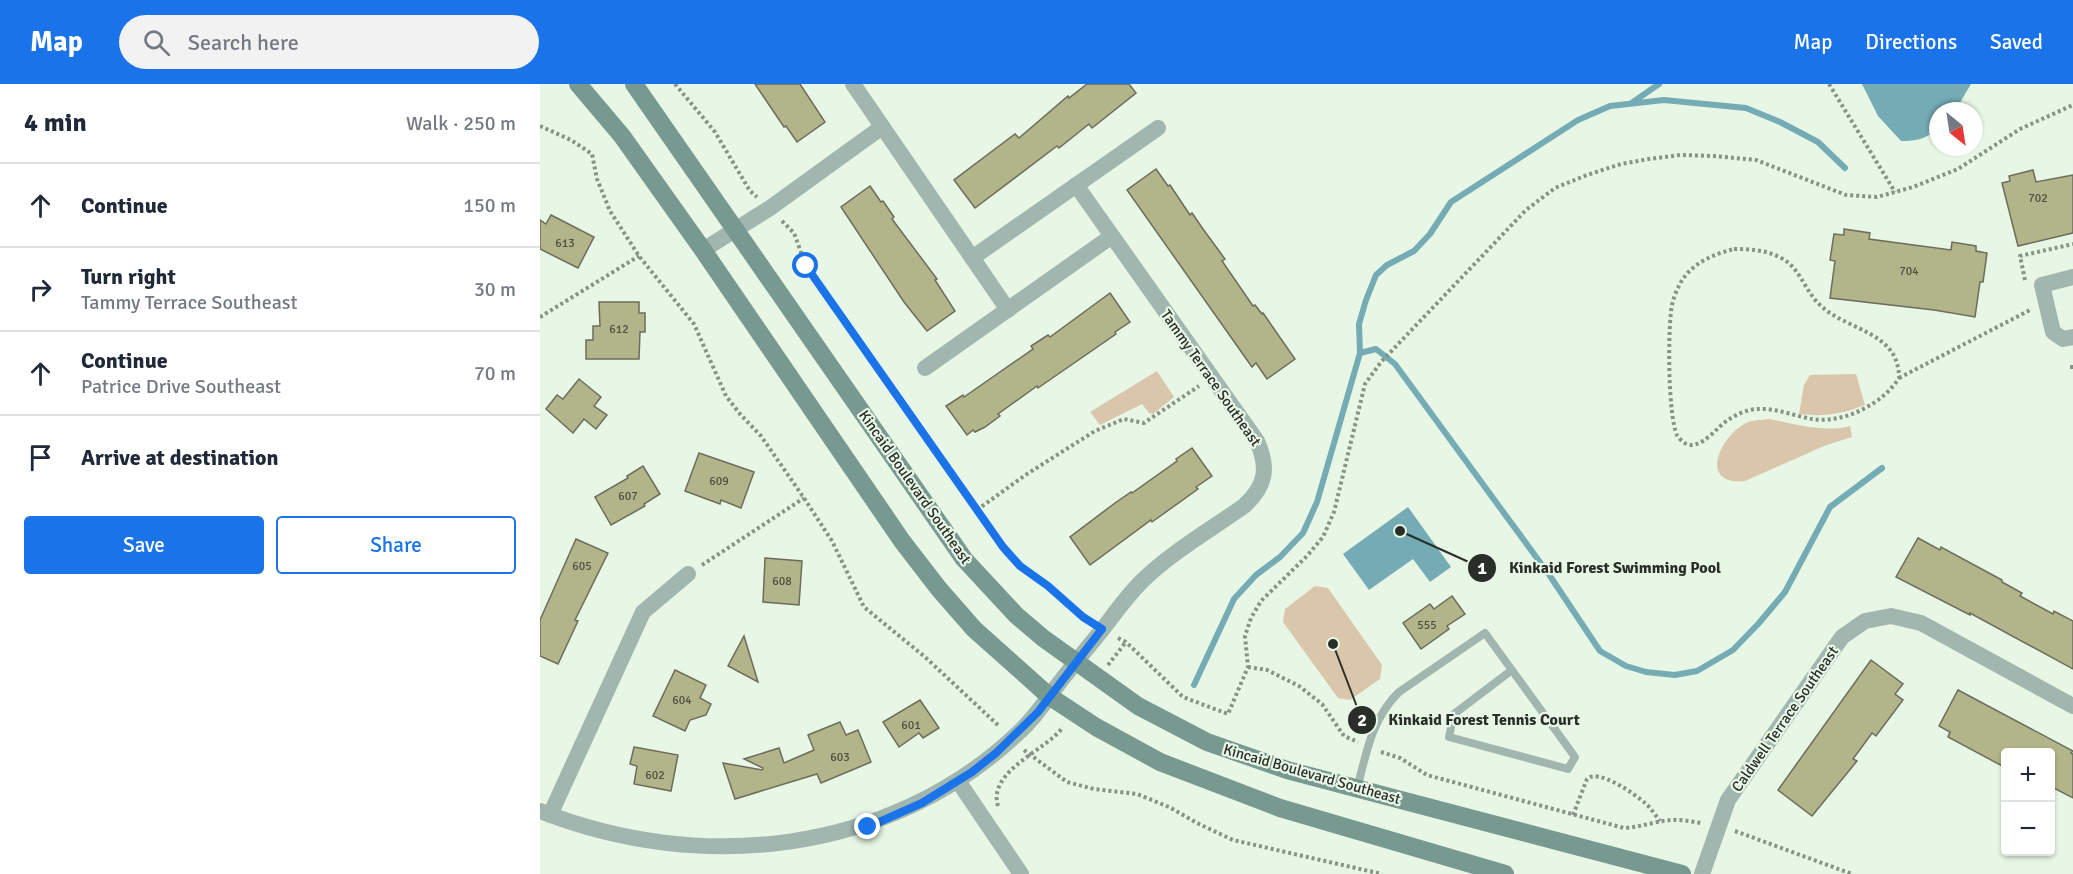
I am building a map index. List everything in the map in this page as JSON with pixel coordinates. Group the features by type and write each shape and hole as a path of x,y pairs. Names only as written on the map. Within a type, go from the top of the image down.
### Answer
{"street":[{"path":"579,84 621,136 703,250 902,541 974,629 1049,696 1096,727 1160,762 1280,808 1505,874"},
{"name":"Kincaid Boulevard Southeast","path":"634,84 964,559 1016,615 1043,638 1138,706 1207,742 1287,770 1682,874"},
{"path":"853,84 1008,310"},
{"path":"703,250 770,208 882,127"},
{"path":"972,258 1158,128"},
{"name":"Tammy Terrace Southeast","path":"545,813 606,836 664,848 713,852 752,851 811,843 868,827 922,803 958,781 1018,734 1142,581 1164,562 1255,496 1262,483 1265,469 1263,455 1257,441 1076,185"},
{"path":"925,368 1112,236"},
{"path":"2073,277 2042,285 2053,332 2062,339 2073,337"},
{"path":"545,813 643,612 688,574"},
{"name":"Caldwell Terrace Southeast","path":"1702,874 1728,800 1842,638 1865,621 1891,616 1921,623 2073,706"},
{"path":"958,781 1021,874"}],"lane":[{"path":"1357,789 1368,747 1379,717 1388,703 1399,692 1485,633 1512,670 1575,757 1568,769 1449,737 1454,714 1512,670"}],"path":[{"path":"675,84 715,132 750,191 770,208 794,234 806,266 1003,547 1020,566 1048,586 1083,617 1126,642 1183,697 1228,714 1248,667 1245,636 1251,618 1261,601 1323,537 1334,513 1365,384 1381,362 1395,350 1526,210 1555,188 1621,164 1680,155 1756,160 1846,195 1877,197 1958,170 2020,129 2073,105"},
{"path":"1829,84 1895,192"},
{"path":"1899,378 1897,358 1891,349 1882,341 1817,303 1799,274 1785,260 1769,252 1756,249 1734,249 1715,254 1695,266 1682,280 1675,295 1671,311 1672,400 1676,433 1687,444 1693,445 1702,442 1727,420 1740,413 1758,409 1815,419 1839,417 1858,411 1887,394 1899,378 2032,309"},
{"path":"540,317 639,256"},
{"path":"977,510 1027,474 1095,431 1124,419 1144,423 1212,378"},
{"path":"688,574 804,498"},
{"path":"1248,667 1267,670 1299,686 1322,704 1344,736 1400,758 1427,774 1624,828 1646,826 1675,819 1720,825 1852,874"},
{"path":"1000,812 996,798 998,787 1029,754 1056,737"},
{"path":"1573,814 1587,779 1596,775 1618,784 1644,802 1660,822"}],"shaded area":[{"path":"1157,371 1174,397 1153,414 1149,413 1142,404 1100,425 1090,412"},
{"path":"1856,374 1865,405 1833,414 1799,414 1804,385 1810,375"},
{"path":"1769,419 1830,429 1850,426 1852,437 1824,446 1745,481 1731,481 1722,476 1718,469 1718,460 1721,449 1728,439 1746,423"},
{"path":"1315,586 1328,588 1382,665 1380,679 1350,700 1338,698 1283,622 1285,609"}],"water":[{"path":"1862,84 1971,84 1960,102 1929,102 1929,135 1921,139 1901,141 1878,116"},
{"path":"1408,507 1451,567 1430,582 1413,559 1369,590 1343,554"}],"building":[{"path":"755,84 800,84 825,122 797,142"},
{"path":"1087,84 1129,84 1136,93 1092,128 1089,124 975,208 954,180 1015,134 1019,138 1068,96 1069,98"},
{"path":"1156,169 1190,215 1192,213 1225,259 1222,261 1253,306 1255,305 1263,313 1295,359 1267,379 1256,363 1252,367 1127,190"},
{"path":"2033,170 2036,182 2073,175 2073,233 2018,246 2002,183 2010,181 2009,176"},
{"path":"870,186 937,279 935,280 955,311 927,331 904,302 841,207"},
{"path":"551,215 594,237 578,268 540,249 540,220 546,224"},
{"path":"1844,229 1870,233 1869,239 1951,250 1952,242 1976,246 1976,251 1987,253 1975,317 1830,298 1835,261 1830,260 1834,234 1844,235"},
{"path":"1110,293 1130,322 1115,332 1116,334 998,414 1000,416 985,427 975,432 973,430 967,435 946,406 963,395 964,397 1033,349 1031,346 1048,335 1050,337"},
{"path":"599,302 639,302 639,313 645,313 645,332 640,332 639,359 586,359 586,340 593,340 593,326 600,326"},
{"path":"579,379 601,397 594,406 607,415 596,429 584,419 573,433 546,409 557,395 563,399"},
{"path":"1192,448 1212,476 1196,487 1198,489 1090,565 1070,537"},
{"path":"699,453 754,472 741,508 721,500 720,504 685,491"},
{"path":"643,466 660,494 644,504 645,506 611,525 595,497 628,478 627,476"},
{"path":"1918,538 1940,550 1941,547 2002,580 2022,593 2020,596 2053,614 2054,611 2073,621 2073,669 1970,613 1970,615 1896,577"},
{"path":"576,539 608,553 575,620 578,621 558,664 540,656 540,620"},
{"path":"765,558 802,561 799,605 763,602"},
{"path":"1452,596 1465,614 1447,626 1449,629 1421,649 1403,623 1430,604 1434,609"},
{"path":"744,636 758,682 728,666"},
{"path":"1871,660 1903,684 1895,694 1903,700 1876,736 1872,733 1853,759 1857,761 1812,816 1778,790"},
{"path":"675,670 706,685 700,698 711,704 706,715 690,720 685,731 653,716"},
{"path":"1958,690 2073,751 2071,753 2073,754 2073,798 2055,789 2055,748 2001,748 2001,765 1948,737 1950,732 1939,726"},
{"path":"920,700 939,728 923,738 919,733 899,747 883,722"},
{"path":"840,722 846,735 858,730 871,762 821,783 817,774 735,799 723,763 762,770 763,768 744,759 779,748 784,763 814,750 808,735"},
{"path":"634,747 678,755 671,791 634,784 637,766 630,764"}],"waterway":[{"path":"1633,102 1659,84"},
{"path":"1194,685 1234,599 1256,575 1280,557 1303,533 1317,502 1360,353 1359,324 1376,275 1387,265 1414,251 1430,234 1451,202 1578,120 1610,106 1664,100 1746,108 1780,122 1818,142 1845,168"},
{"path":"1360,353 1376,349 1395,364 1550,576 1600,651 1626,666 1646,672 1675,675 1697,671 1733,650 1785,592 1830,507 1882,468"}],"place":[{"name":"Kinkaid Forest Swimming Pool","path":"1400,531"},
{"name":"Kinkaid Forest Tennis Court","path":"1333,644"}],"route":[{"path":"806,266 1003,547 1020,566 1048,586 1083,617 1102,629 1038,712 996,753 972,772 922,803 868,827"}]}
